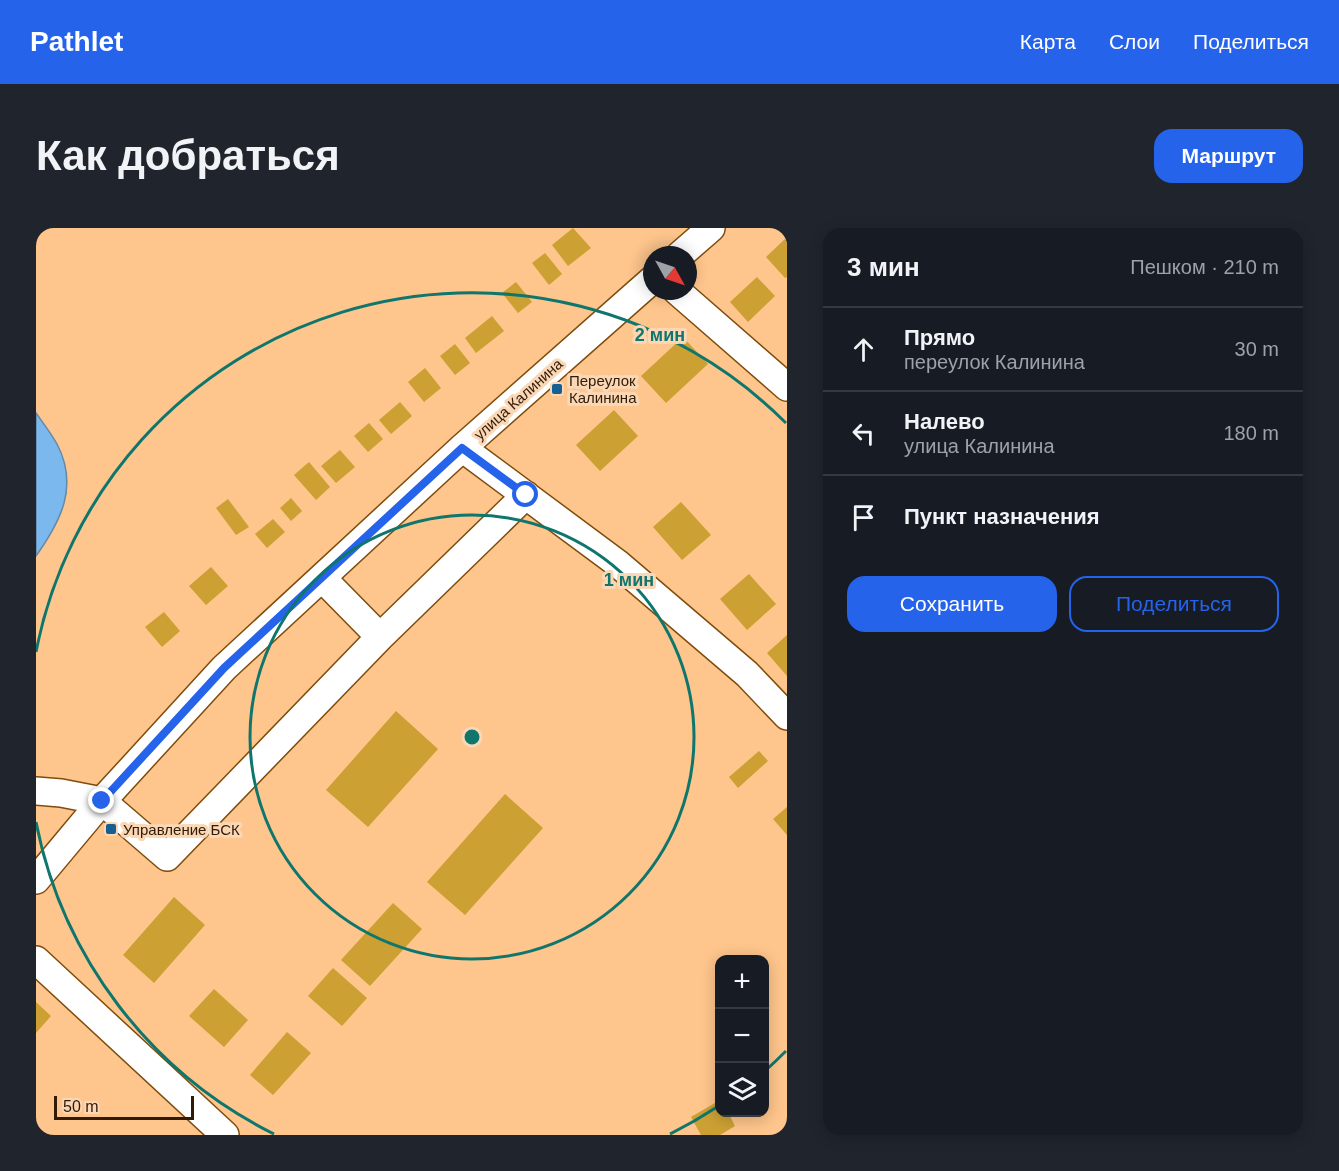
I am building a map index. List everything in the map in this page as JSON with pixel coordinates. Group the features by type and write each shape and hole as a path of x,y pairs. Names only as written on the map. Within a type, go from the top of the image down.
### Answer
{"street":[{"path":"690,246 711,228"},
{"name":"улица Калинина","path":"36,880 102,801 224,668 462,448 643,288"},
{"path":"687,300 787,387"},
{"path":"462,448 617,563 747,674 787,716"},
{"path":"36,791 102,801 167,857 380,637 526,495"},
{"path":"322,578 380,637"},
{"path":"36,960 225,1135"}],"water":[{"path":"36,413 57,444 67,474 67,489 53,530 36,556"}],"building":[{"path":"573,228 591,248 568,266 552,245"},
{"path":"787,237 787,277 785,278 766,257"},
{"path":"545,253 562,274 549,285 532,263"},
{"path":"757,277 775,296 748,322 730,302"},
{"path":"516,282 532,302 518,313 502,293"},
{"path":"492,316 504,331 476,353 465,338"},
{"path":"683,337 708,364 666,403 641,376"},
{"path":"455,344 470,363 455,375 440,356"},
{"path":"425,368 441,388 424,402 408,382"},
{"path":"400,402 412,416 391,434 379,420"},
{"path":"614,410 638,436 600,471 576,445"},
{"path":"369,423 383,439 368,452 354,436"},
{"path":"340,450 355,467 336,483 321,466"},
{"path":"309,462 330,487 316,500 294,475"},
{"path":"291,498 302,511 291,521 280,508"},
{"path":"228,499 249,527 236,535 216,508"},
{"path":"681,502 711,535 682,560 653,527"},
{"path":"273,519 285,532 267,548 255,534"},
{"path":"211,567 228,586 206,605 189,586"},
{"path":"749,574 776,604 747,630 720,599"},
{"path":"164,612 180,631 162,647 145,627"},
{"path":"787,635 787,676 767,653"},
{"path":"396,711 438,749 368,827 326,790"},
{"path":"759,751 768,761 738,788 729,777"},
{"path":"505,794 543,828 465,915 427,882"},
{"path":"787,807 787,835 773,819"},
{"path":"174,897 205,925 154,983 123,955"},
{"path":"393,903 422,929 370,986 341,960"},
{"path":"333,968 367,998 342,1026 308,996"},
{"path":"214,989 248,1020 224,1047 189,1016"},
{"path":"36,1002 51,1016 36,1033"},
{"path":"287,1032 311,1053 273,1095 250,1075"},
{"path":"715,1103 715,1117 730,1117 735,1126 720,1135 701,1135 691,1117"}],"place":[{"name":"Переулок Калинина","path":"557,389"},
{"name":"Управление БСК","path":"111,829"}],"route":[{"path":"102,801 224,668 462,448 526,495"}]}
